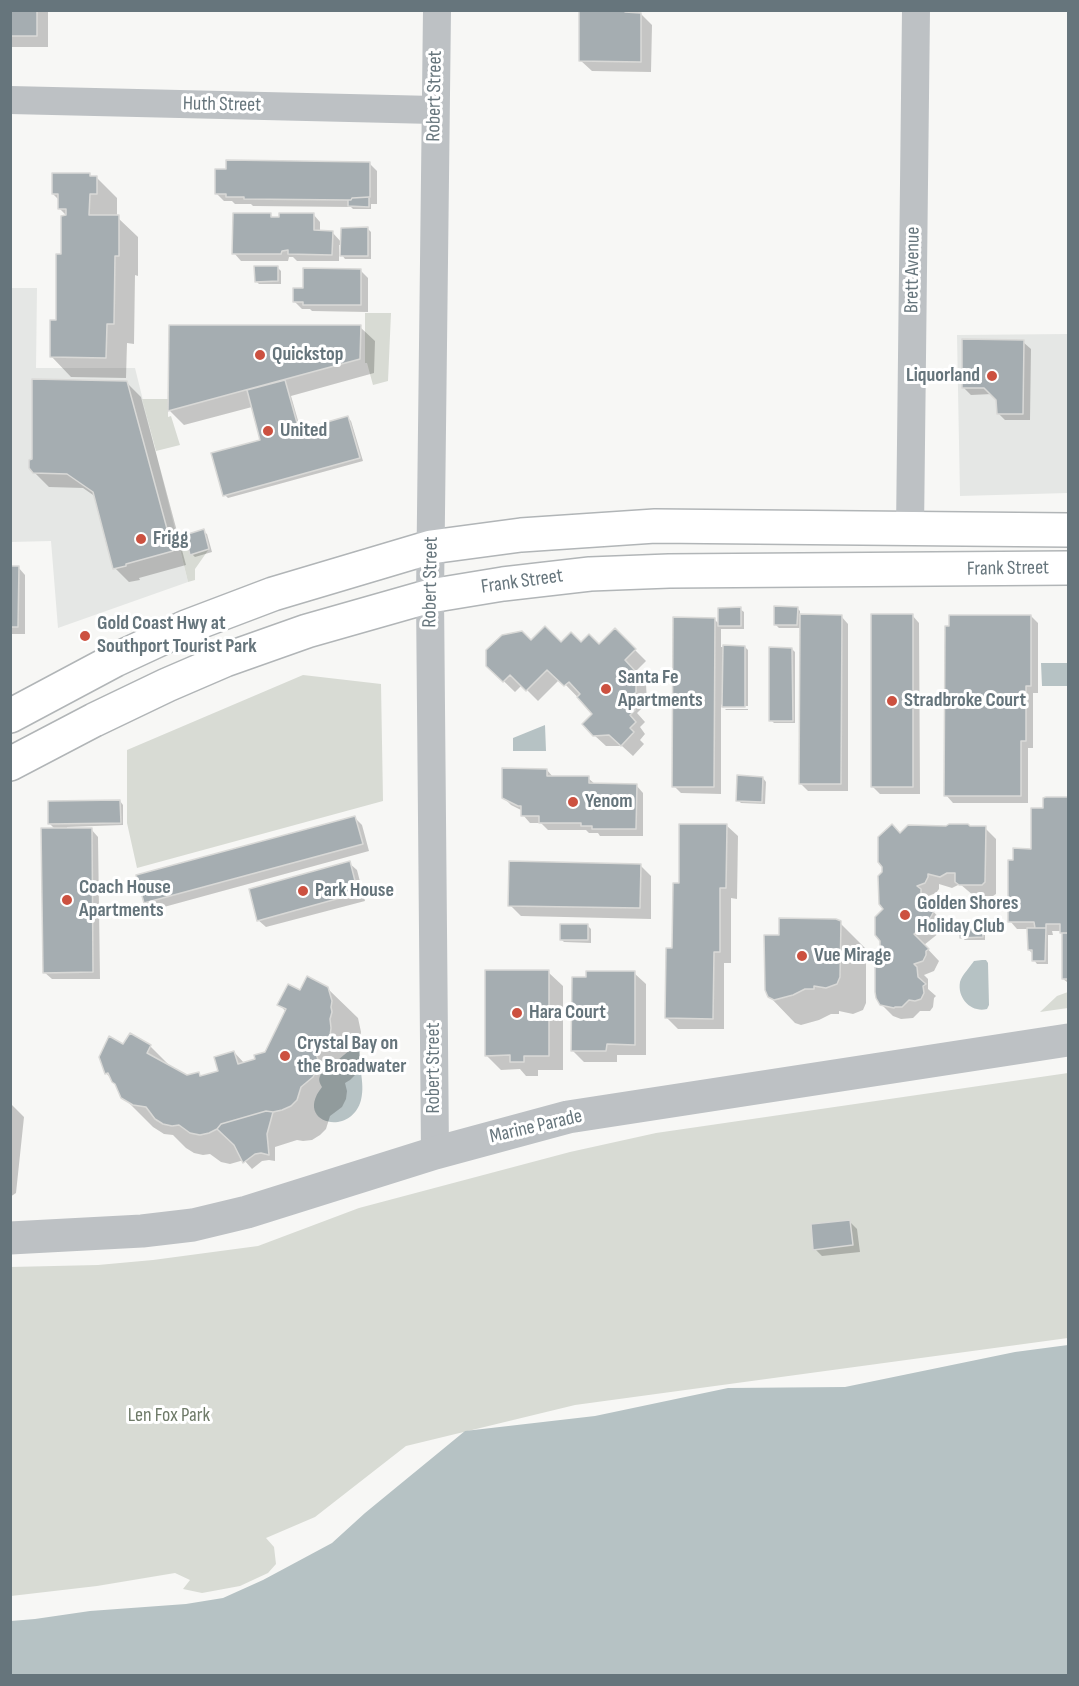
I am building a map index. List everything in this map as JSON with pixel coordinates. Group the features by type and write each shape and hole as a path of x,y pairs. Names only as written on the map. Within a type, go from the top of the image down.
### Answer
{"highway":[{"name":"Frank Street","path":"10,716 115,660 186,627 273,594 431,547 521,535 656,526 1068,530"},
{"name":"Frank Street","path":"10,764 94,720 225,660 307,631 430,596 590,573 1068,568"}],"street":[{"name":"Robert Street","path":"435,1153 430,596 437,10"},
{"name":"Brett Avenue","path":"910,530 916,10"},
{"name":"Huth Street","path":"10,100 435,110"},
{"name":"Marine Parade","path":"10,1238 142,1231 193,1225 247,1212 435,1153 568,1118 1068,1040"}],"shaded area":[{"path":"10,288 37,288 36,368 135,368 188,582 58,628 51,541 11,542"},
{"path":"1068,334 1068,493 960,496 957,335"},
{"path":"1041,663 1068,663 1068,686 1042,686"},
{"path":"545,725 546,751 513,751 513,738"},
{"path":"986,960 989,1005 987,1009 981,1010 971,1007 963,999 960,982 974,961"},
{"path":"356,1041 361,1044 361,1100 355,1112 347,1119 337,1122 327,1121 319,1117 314,1110 315,1099 322,1087 320,1076 328,1072"},
{"path":"1068,1345 1068,1675 11,1675 11,1621 90,1611 186,1604 223,1598 263,1580 332,1543 465,1431 595,1416 728,1388 845,1387 1015,1352"}],"green space":[{"path":"365,313 391,313 388,381 373,385 367,363 365,363"},
{"path":"142,399 168,399 168,417 171,416 180,445 156,451"},
{"path":"185,535 191,555 209,549 195,569 195,580 188,582 177,537"},
{"path":"303,675 381,684 383,801 137,868 127,823 127,750"},
{"path":"1068,992 1068,1008 1040,1012 1057,996"},
{"name":"Len Fox Park","path":"1068,1073 1068,1338 575,1405 406,1446 315,1517 266,1538 274,1547 276,1564 268,1573 240,1586 202,1593 183,1589 190,1580 175,1573 97,1586 11,1596 10,1267 98,1265 258,1246 359,1208 570,1152 656,1133"}],"building":[{"path":"10,10 37,10 37,36 10,36"},
{"path":"579,10 625,10 625,12 641,13 641,62 579,61"},
{"path":"226,160 370,162 370,197 348,200 226,197 226,194 215,194 215,169 226,169"},
{"path":"52,173 90,173 90,176 97,176 97,194 90,194 89,215 119,215 119,256 115,256 114,324 107,324 106,358 50,357 50,320 56,320 56,254 61,254 61,216 66,215 66,209 58,209 58,194 52,194"},
{"path":"369,197 369,207 348,206 348,200 352,198"},
{"path":"233,213 271,213 271,217 279,217 279,213 314,213 314,230 333,231 332,255 288,254 288,250 282,251 281,254 232,254"},
{"path":"368,227 368,256 340,256 341,228"},
{"path":"254,266 278,266 278,281 255,282"},
{"path":"303,268 361,269 361,305 303,305 303,302 293,302 293,288 303,288"},
{"path":"169,325 361,325 360,359 168,411"},
{"path":"962,339 1024,340 1023,414 997,414 996,400 984,388 962,388"},
{"path":"32,379 127,381 173,551 113,569 93,492 67,474 33,473 29,468 29,460 32,459"},
{"path":"285,380 299,430 348,416 360,458 223,496 211,453 260,440 247,390"},
{"path":"204,529 209,549 190,555 185,535"},
{"path":"10,566 19,566 18,627 10,627"},
{"path":"774,606 798,607 797,625 774,625"},
{"path":"741,607 741,626 718,626 718,608"},
{"path":"800,614 842,615 841,784 799,784"},
{"name":"Stradbroke Court","path":"871,614 913,614 913,787 871,787"},
{"path":"949,615 1031,615 1031,686 1026,686 1026,741 1021,741 1021,796 944,796 945,626 949,626"},
{"path":"673,617 715,618 714,787 672,787"},
{"name":"Santa Fe Apartments","path":"545,626 561,642 571,632 581,642 589,634 599,644 615,628 636,649 625,660 636,672 636,692 627,701 635,710 630,715 636,722 630,728 634,732 621,746 609,735 593,736 582,724 592,714 577,697 580,694 569,682 564,686 547,670 526,691 510,675 503,682 486,666 486,650 502,635 522,631 531,640"},
{"path":"723,645 745,646 745,707 722,707"},
{"path":"769,647 792,648 793,721 769,721"},
{"name":"Yenom","path":"502,768 547,769 547,776 589,776 589,783 637,784 636,829 592,829 592,826 581,826 581,823 539,823 539,816 521,816 521,806 502,798"},
{"path":"737,775 763,777 762,802 736,801"},
{"path":"1068,797 1068,933 1060,933 1060,924 1046,924 1046,928 1035,928 1034,922 1008,922 1008,860 1013,860 1013,848 1031,849 1031,808 1043,808 1043,798"},
{"path":"120,800 121,823 48,824 48,801"},
{"path":"355,816 363,844 144,903 136,875"},
{"path":"679,824 727,824 726,888 720,888 720,952 714,952 713,1019 665,1018 666,948 672,948 673,883 679,883"},
{"name":"Golden Shores Holiday Club","path":"892,824 900,833 908,825 986,826 985,882 982,885 959,885 955,882 955,873 947,873 940,877 928,874 925,883 917,886 921,889 921,897 934,911 928,922 914,934 929,949 923,961 914,964 917,967 918,977 926,984 923,986 924,993 921,999 909,1000 902,1007 894,1008 880,1005 875,992 875,954 880,949 880,941 875,935 875,917 883,909 879,904 878,876 882,872 882,867 878,862 878,837"},
{"name":"Coach House Apartments","path":"41,828 92,828 93,972 43,973"},
{"name":"Park House","path":"350,861 358,893 257,921 249,889"},
{"path":"509,861 641,864 640,908 508,906"},
{"name":"Vue Mirage","path":"779,918 841,921 840,977 837,984 826,988 814,986 814,989 805,989 774,1000 768,997 765,990 764,935 779,935"},
{"path":"982,921 983,937 960,938 959,922"},
{"path":"560,924 588,924 588,940 560,940"},
{"path":"1027,928 1046,928 1045,961 1032,961 1032,950 1028,950"},
{"path":"1062,933 1068,933 1068,979 1062,979"},
{"name":"Hara Court","path":"485,970 549,970 549,1056 524,1056 524,1062 510,1062 510,1055 485,1056"},
{"path":"586,971 635,971 635,1045 607,1044 606,1051 571,1051 572,977 586,977"},
{"name":"Crystal Bay on the Broadwater","path":"307,976 328,987 332,1001 331,1028 326,1044 321,1051 316,1053 317,1069 313,1077 301,1087 297,1100 291,1106 221,1124 217,1129 200,1135 190,1133 179,1125 163,1124 155,1119 146,1107 133,1105 121,1098 108,1073 105,1074 99,1057 109,1036 123,1044 130,1033 151,1045 147,1053 187,1075 199,1072 200,1076 218,1071 214,1057 234,1051 238,1064 255,1059 254,1055 265,1052 286,1009 277,1005 288,984 300,990"},
{"path":"266,1111 273,1112 267,1134 269,1155 255,1154 243,1163 234,1145 217,1129 221,1124"},
{"path":"850,1220 853,1245 813,1250 811,1224"}],"place":[{"name":"Quickstop","path":"260,355"},
{"name":"Liquorland","path":"992,376"},
{"name":"United","path":"268,431"},
{"name":"Frigg","path":"141,539"},
{"name":"Gold Coast Hwy at Southport Tourist Park","path":"85,636"},
{"name":"Santa Fe Apartments","path":"606,689"},
{"name":"Stradbroke Court","path":"892,701"},
{"name":"Yenom","path":"573,802"},
{"name":"Park House","path":"303,891"},
{"name":"Coach House Apartments","path":"67,900"},
{"name":"Golden Shores Holiday Club","path":"905,915"},
{"name":"Vue Mirage","path":"802,956"},
{"name":"Hara Court","path":"517,1013"},
{"name":"Crystal Bay on the Broadwater","path":"285,1056"}]}
